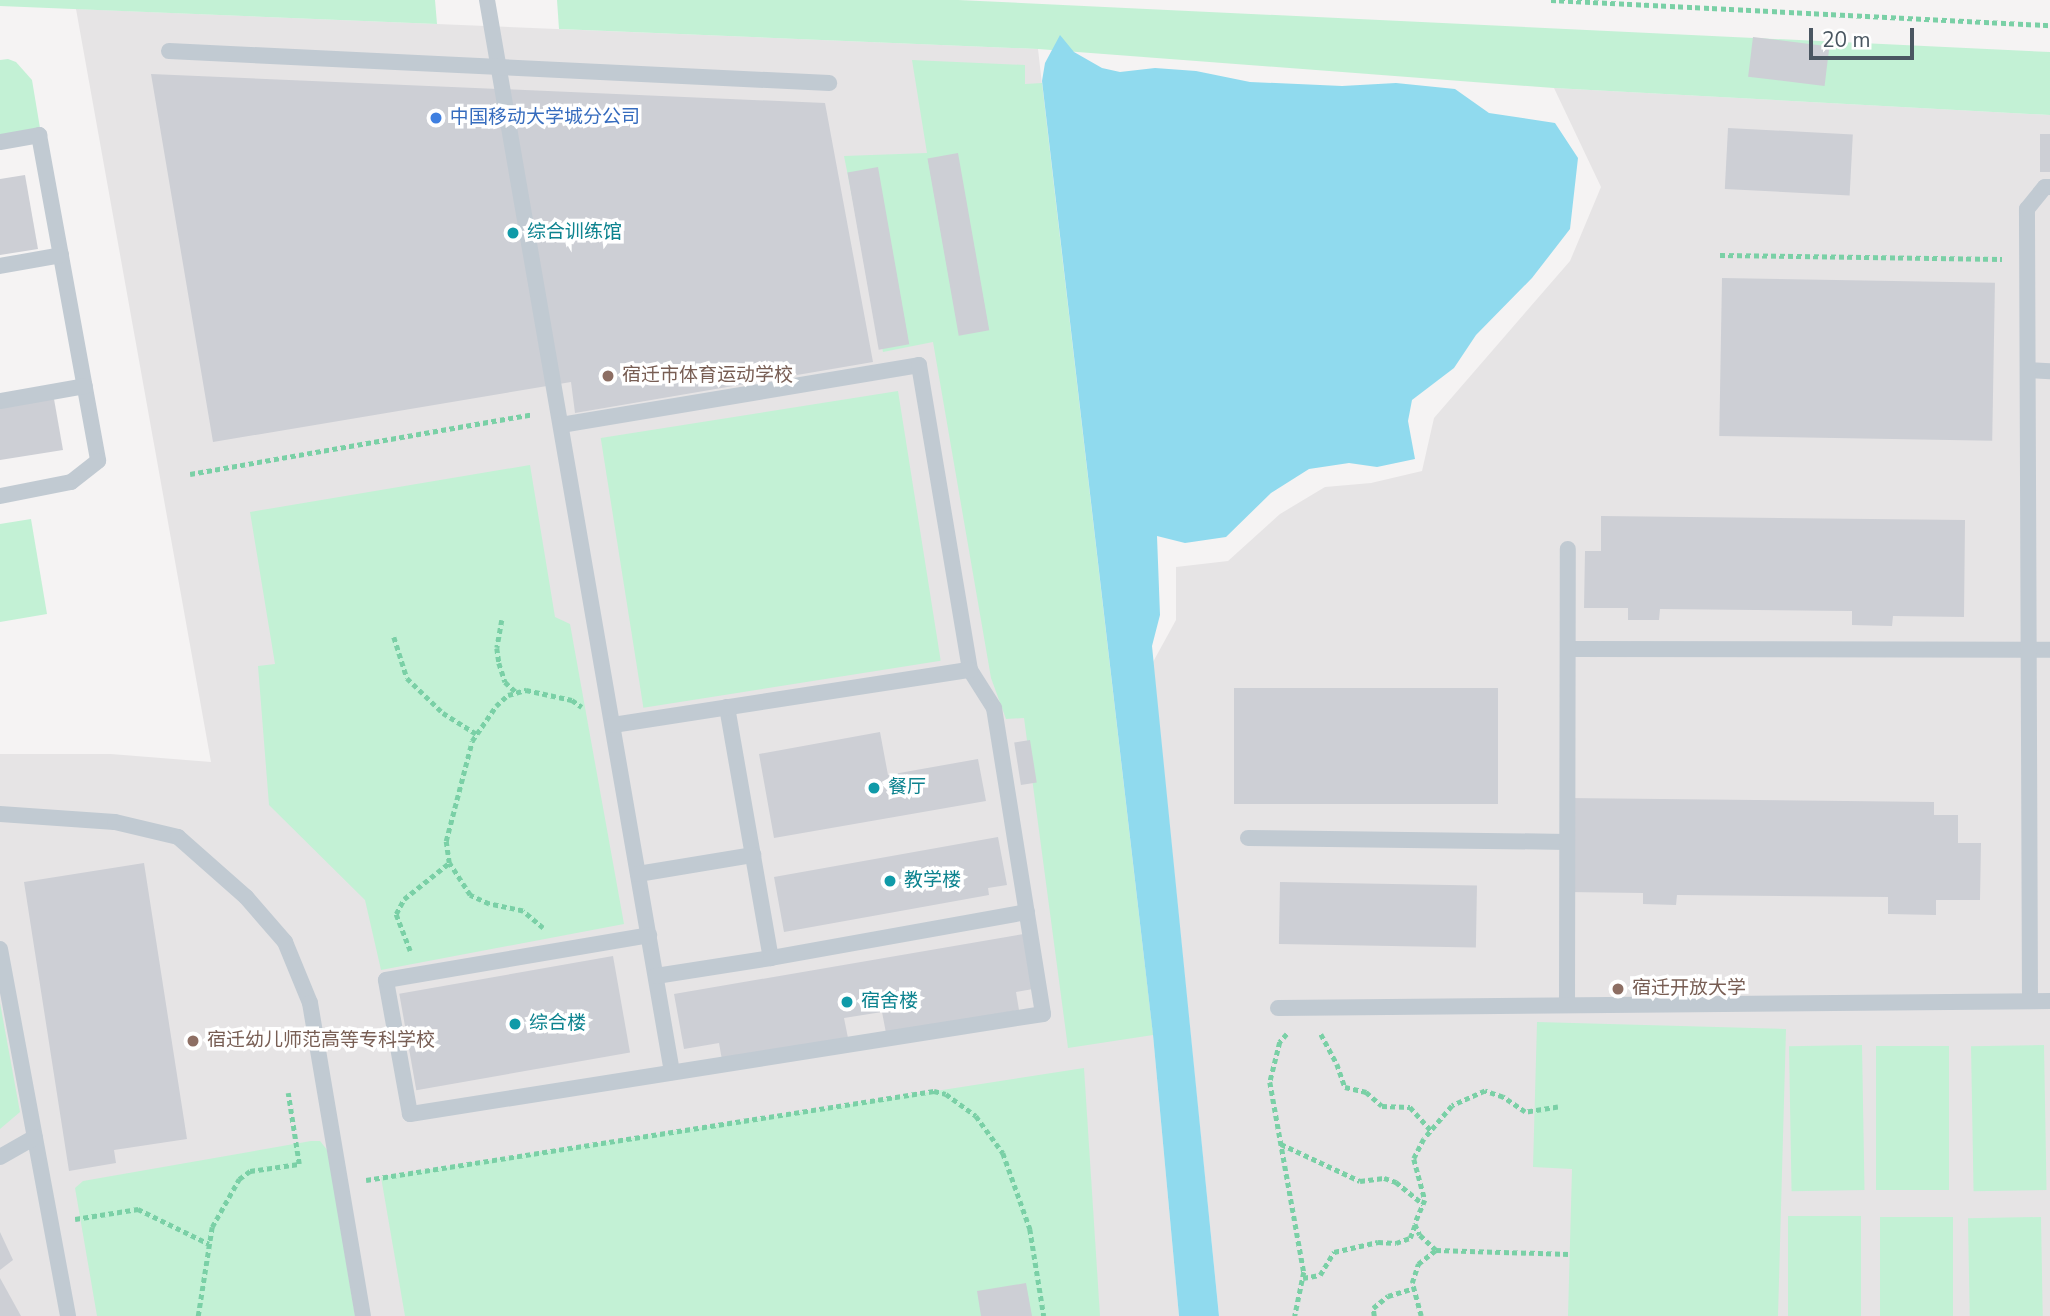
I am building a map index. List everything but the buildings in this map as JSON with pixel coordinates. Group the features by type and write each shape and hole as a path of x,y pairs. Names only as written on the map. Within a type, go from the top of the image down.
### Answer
{"lane":[{"path":"488,0 672,1072"},
{"path":"169,51 829,83"},
{"path":"0,142 39,135 98,461 71,482 0,496"},
{"path":"2029,1001 2027,209 2045,187 2050,187"},
{"path":"0,266 61,255"},
{"path":"560,417 919,365 970,670 994,708 1043,1014 410,1114 386,980 649,935"},
{"path":"2028,370 2050,371"},
{"path":"0,401 85,386"},
{"path":"1567,1005 1568,549"},
{"path":"1568,649 2050,650"},
{"path":"613,725 970,670"},
{"path":"727,707 771,958"},
{"path":"0,814 115,822 178,837 246,897 285,942 310,1003 363,1316"},
{"path":"1248,838 1567,842"},
{"path":"638,874 753,855"},
{"path":"656,976 1027,912"},
{"path":"0,949 68,1316"},
{"path":"1278,1008 2050,1001"},
{"path":"0,1157 35,1136"}],"path":[{"path":"1551,0 2050,26"},
{"path":"1720,255 2027,259"},
{"path":"190,474 560,417"},
{"path":"502,620 497,648 499,663 505,682 516,692"},
{"path":"394,637 407,678 443,713 476,734"},
{"path":"563,949 523,911 489,904 470,895 449,863 446,841 476,734 496,706 516,692 526,690 572,701 613,725"},
{"path":"412,975 409,947 401,934 396,914 404,899 449,863"},
{"path":"1295,1316 1303,1278 1270,1082 1280,1042 1311,1007 1345,1087 1366,1092 1382,1107 1410,1107 1431,1130"},
{"path":"341,1184 934,1091 946,1094 976,1116 1003,1153 1030,1229 1044,1316"},
{"path":"1303,1278 1320,1275 1334,1252 1410,1238 1423,1204 1414,1159 1431,1130 1452,1106 1485,1091 1503,1097 1525,1112 1558,1107"},
{"path":"198,1316 212,1227 239,1179 250,1171 299,1164 288,1093"},
{"path":"1280,1144 1360,1181 1384,1178 1396,1182 1423,1204"},
{"path":"51,1222 138,1209 209,1244"},
{"path":"1415,1224 1420,1235 1436,1250"},
{"path":"1421,1316 1414,1288 1418,1264 1436,1250 1569,1254"},
{"path":"1374,1316 1373,1308 1388,1296 1414,1288"}],"shaded area":[{"name":"宿迁市体育运动学校","path":"76,9 1038,49 1108,669 1153,1035 1179,1316 0,1316 0,754 111,754 211,762"},
{"name":"宿迁开放大学","path":"1554,88 2050,115 2050,1316 1219,1316 1153,662 1176,620 1176,567 1228,561 1280,514 1325,487 1371,483 1422,471 1434,418 1570,261 1601,187"}],"green space":[{"path":"0,0 435,0 437,24 0,6"},
{"path":"557,0 958,0 2050,52 2050,115 1554,88 1038,49 559,29"},
{"path":"0,60 16,62 32,80 40,128 0,135"},
{"path":"912,60 1025,65 1025,84 1042,83 1153,1035 1068,1048 1024,718 1006,719 991,678 933,342 883,352 844,156 927,153"},
{"path":"898,391 941,661 643,708 601,438"},
{"path":"530,465 555,617 570,624 624,924 381,970 365,900 269,805 258,666 275,664 250,512"},
{"path":"31,519 47,614 0,622 0,524"},
{"path":"0,1003 20,1112 0,1129"},
{"path":"1537,1022 1786,1029 1778,1316 1568,1316 1572,1169 1533,1167"},
{"path":"1862,1045 1865,1190 1792,1191 1789,1046"},
{"path":"2044,1045 2047,1190 1974,1191 1971,1046"},
{"path":"1876,1046 1949,1046 1949,1190 1876,1190"},
{"path":"1084,1068 1100,1316 405,1316 381,1177"},
{"path":"320,1141 328,1151 355,1316 97,1316 75,1188 83,1181"},
{"path":"1788,1216 1861,1216 1861,1316 1788,1316"},
{"path":"1880,1217 1953,1217 1953,1316 1880,1316"},
{"path":"2041,1217 2043,1316 1970,1316 1968,1218"}],"water":[{"path":"1060,35 1074,52 1102,68 1120,72 1155,68 1196,71 1250,82 1342,86 1396,83 1455,89 1489,113 1555,123 1578,158 1570,229 1532,278 1476,335 1454,368 1412,400 1408,421 1415,459 1377,467 1349,463 1309,469 1271,493 1226,537 1185,543 1157,536 1160,615 1152,646 1219,1316 1179,1316 1153,1035 1042,81 1045,63"}],"place":[{"name":"中国移动大学城分公司","path":"436,118"},
{"name":"综合训练馆","path":"513,233"},
{"name":"宿迁市体育运动学校","path":"608,376"},
{"name":"餐厅","path":"874,788"},
{"name":"教学楼","path":"890,881"},
{"name":"宿迁开放大学","path":"1618,989"},
{"name":"宿舍楼","path":"847,1002"},
{"name":"综合楼","path":"515,1024"},
{"name":"宿迁幼儿师范高等专科学校","path":"193,1041"}]}
